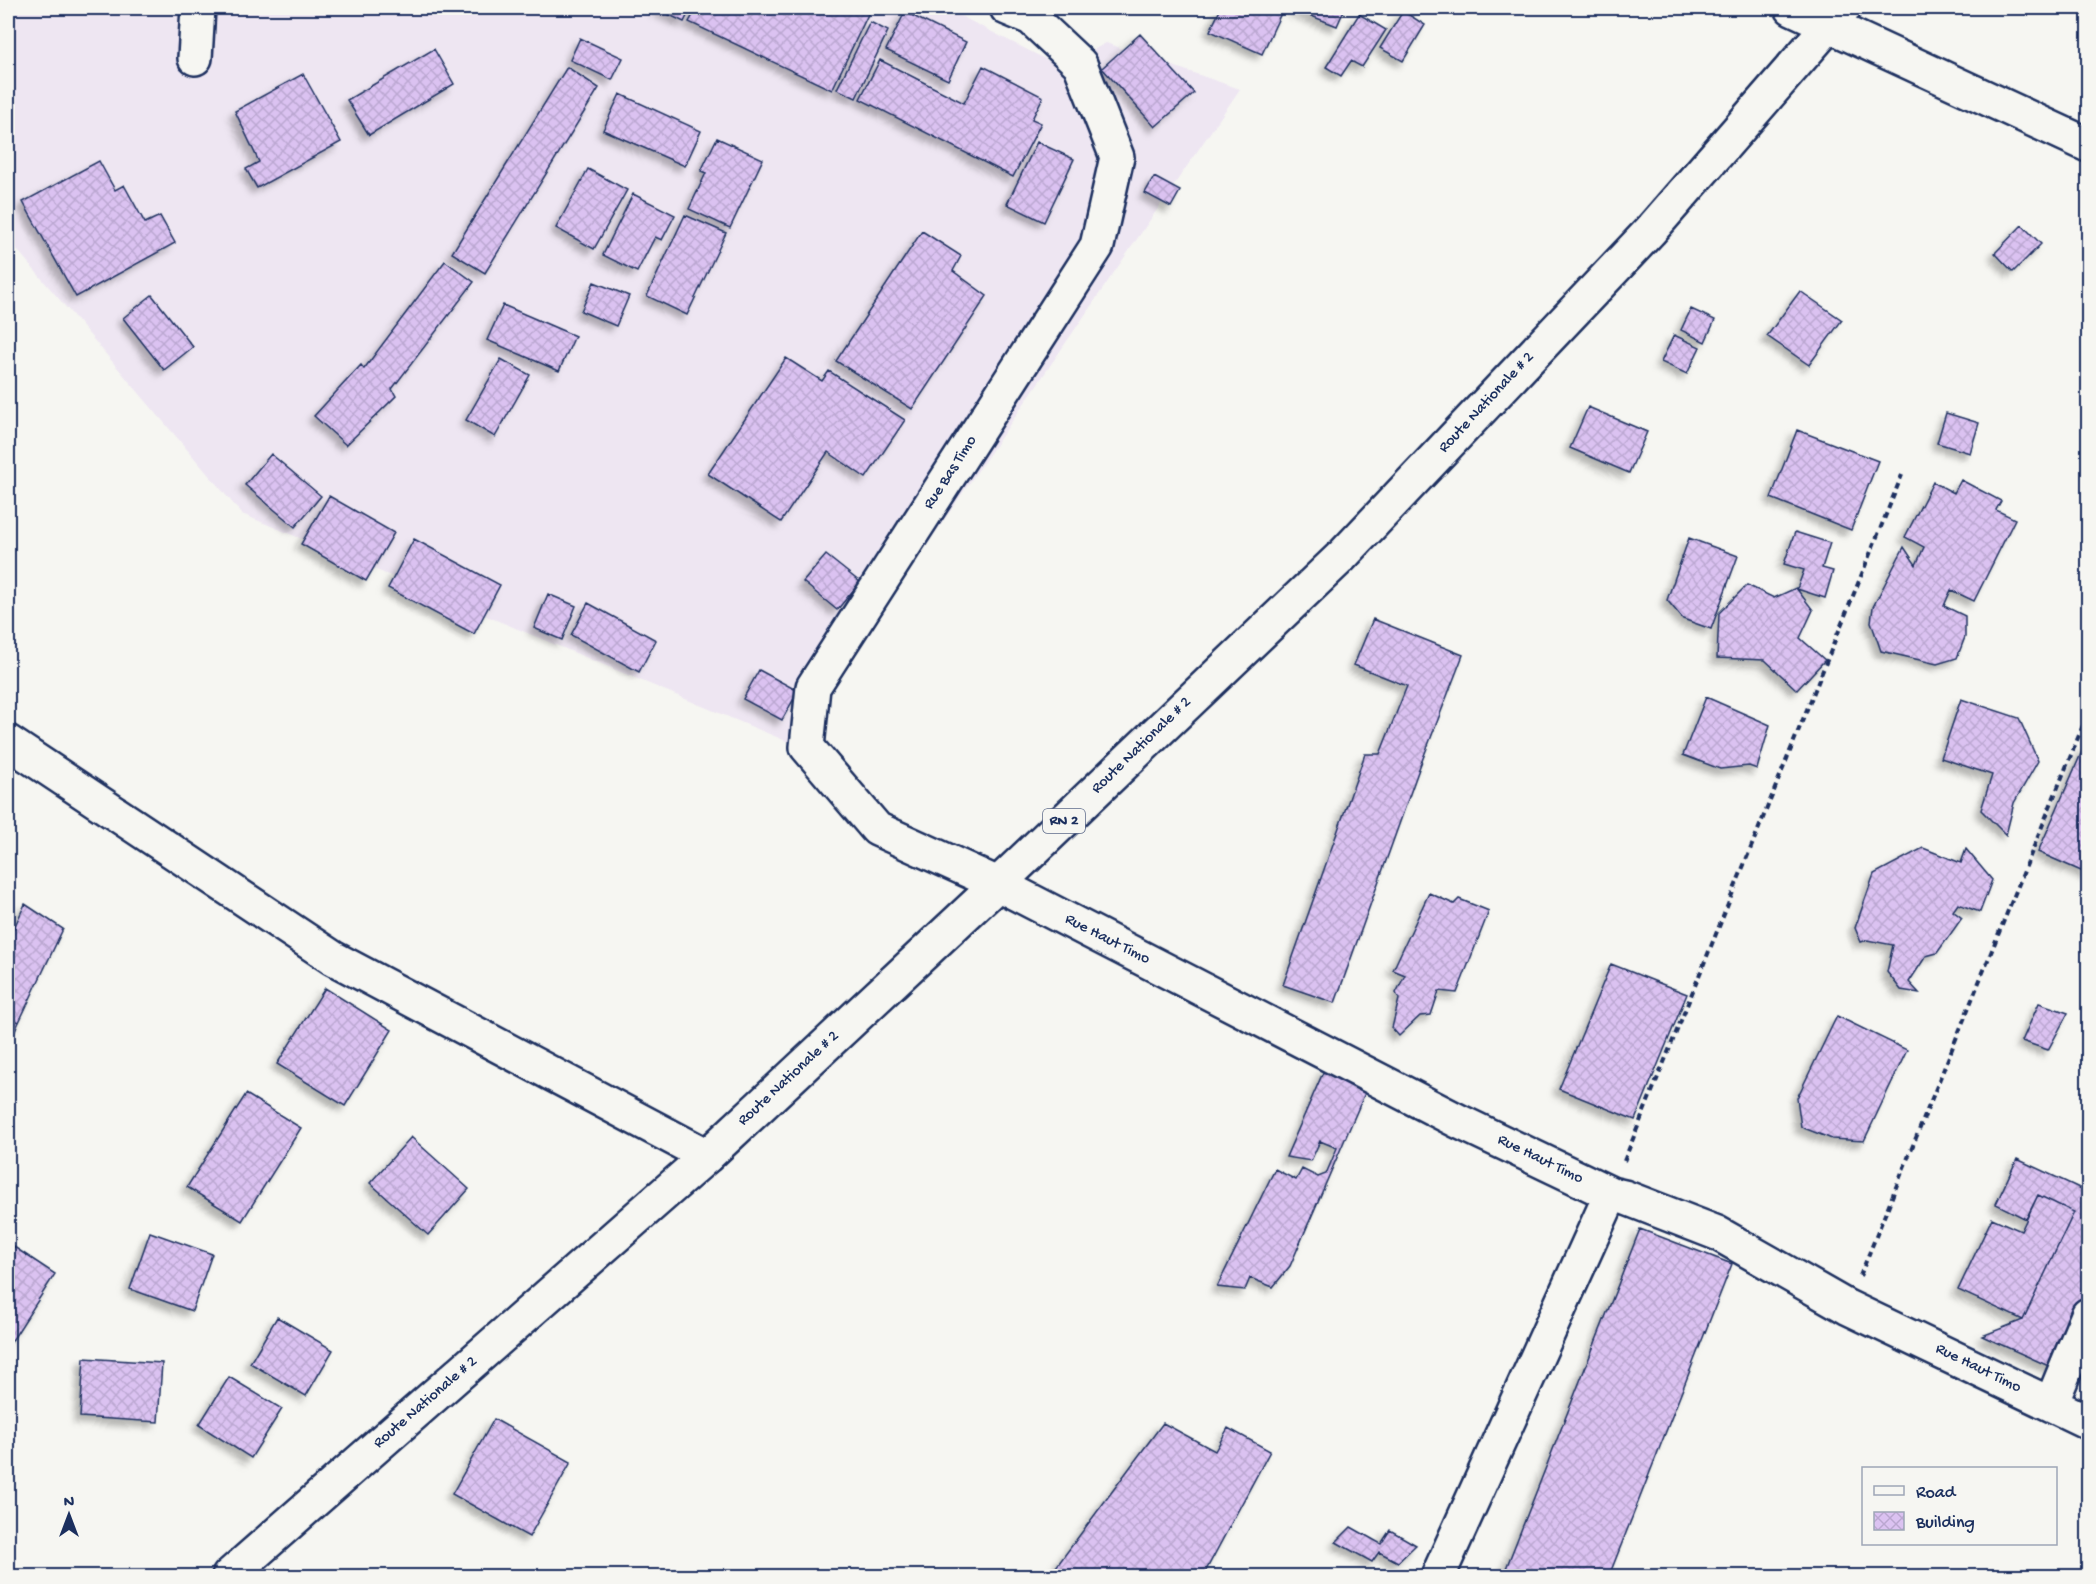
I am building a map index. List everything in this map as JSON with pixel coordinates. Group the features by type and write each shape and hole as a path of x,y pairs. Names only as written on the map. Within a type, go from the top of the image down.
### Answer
{"street":[{"path":"195,58 198,8"},
{"name":"Rue Bas Timo","path":"998,884 877,829 807,747 813,687 1097,246 1117,157 1080,64 1031,18 1006,8"},
{"path":"1792,8 1836,17 2088,145"},
{"name":"Route Nationale # 2","path":"229,1576 707,1156 998,884 1342,556 1650,231 1836,17"},
{"path":"8,742 333,958 707,1156"},
{"name":"Rue Haut Timo","path":"998,884 1458,1121 1611,1194 1716,1233 1847,1307 2088,1422"},
{"path":"1438,1576 1611,1194"},
{"path":"2051,1404 2088,1315"}],"path":[{"path":"1611,1194 1902,475"},
{"path":"1847,1307 2035,851 2088,713"}],"shaded area":[{"path":"8,8 945,8 1061,67 1106,43 1240,89 791,743 242,514 8,239"}],"building":[{"path":"655,8 691,8 684,22"},
{"path":"697,8 871,8 832,90 689,22"},
{"path":"1221,8 1283,9 1262,54 1210,31"},
{"path":"1291,8 1345,8 1337,26"},
{"path":"1403,11 1425,25 1403,61 1380,48"},
{"path":"905,12 966,42 948,80 886,50"},
{"path":"1359,14 1386,30 1362,67 1351,61 1341,76 1326,67"},
{"path":"870,22 888,31 856,98 837,89"},
{"path":"1140,34 1194,93 1155,127 1102,68"},
{"path":"580,38 623,58 612,80 570,60"},
{"path":"434,49 454,84 369,135 347,100"},
{"path":"880,60 964,103 983,66 1043,97 1032,119 1041,123 1013,177 860,99"},
{"path":"567,67 599,88 485,273 452,253"},
{"path":"303,74 341,142 257,188 246,169 259,162 235,111"},
{"path":"620,94 701,131 685,166 603,130"},
{"path":"717,138 763,159 730,228 689,209 706,173 701,171"},
{"path":"1037,142 1074,159 1044,222 1007,204"},
{"path":"99,161 115,190 124,185 145,223 160,216 175,243 76,297 23,202"},
{"path":"588,169 627,190 594,249 556,228"},
{"path":"1154,177 1180,191 1171,207 1145,193"},
{"path":"633,194 675,215 662,240 655,237 637,272 603,255"},
{"path":"685,215 726,233 687,315 647,296"},
{"path":"2022,225 2041,244 2013,272 1995,253"},
{"path":"922,231 961,256 953,271 987,296 912,409 836,361"},
{"path":"445,261 474,282 392,389 396,396 346,445 314,416 361,365 364,369"},
{"path":"594,282 629,296 616,326 581,311"},
{"path":"1800,291 1842,320 1809,365 1767,336"},
{"path":"152,295 193,347 164,370 123,318"},
{"path":"503,305 575,336 559,371 487,340"},
{"path":"1691,309 1715,320 1705,342 1681,330"},
{"path":"1674,335 1700,347 1687,374 1661,362"},
{"path":"786,358 822,381 829,371 905,420 866,478 828,452 781,522 708,474"},
{"path":"501,359 530,375 495,437 466,420"},
{"path":"1588,407 1647,432 1629,473 1570,448"},
{"path":"1946,413 1979,423 1970,453 1937,443"},
{"path":"1797,430 1878,461 1851,530 1771,498"},
{"path":"271,454 321,496 295,527 245,485"},
{"path":"1961,480 2001,501 1996,510 2015,519 1974,601 1951,590 1944,606 1965,616 1965,637 1957,658 1937,664 1881,651 1871,622 1873,607 1904,547 1916,565 1924,547 1905,537 1933,482 1954,493"},
{"path":"329,496 394,533 366,581 301,544"},
{"path":"1795,532 1830,543 1822,568 1833,571 1825,598 1797,589 1804,570 1784,564"},
{"path":"1689,538 1738,556 1711,629 1683,619 1667,600"},
{"path":"414,539 500,585 474,634 388,588"},
{"path":"826,555 860,582 837,610 803,582"},
{"path":"1747,585 1774,598 1796,588 1813,610 1800,638 1825,660 1797,690 1765,660 1717,658 1719,613"},
{"path":"548,594 576,606 562,640 534,628"},
{"path":"588,603 656,640 639,672 571,635"},
{"path":"1373,619 1463,655 1420,766 1335,1003 1283,985 1365,754 1380,754 1407,686 1354,665"},
{"path":"759,670 798,691 782,720 743,699"},
{"path":"1706,697 1770,725 1757,769 1749,766 1720,769 1683,755"},
{"path":"1961,699 2019,718 2038,761 2014,803 2006,835 1981,810 1992,775 1941,758"},
{"path":"2084,747 2088,750 2088,874 2038,852"},
{"path":"1923,848 1961,863 1966,849 1992,880 1980,912 1958,904 1953,911 1962,918 1937,953 1926,956 1909,982 1919,993 1901,990 1887,972 1893,945 1867,940 1861,942 1855,928 1874,874"},
{"path":"1429,893 1454,904 1459,899 1489,911 1457,993 1439,991 1431,1015 1420,1016 1399,1036 1392,1028 1399,999 1396,993 1405,975 1393,970"},
{"path":"25,904 63,929 19,1022 8,1017 8,941"},
{"path":"1611,964 1687,994 1635,1120 1559,1089"},
{"path":"325,988 392,1030 345,1106 277,1064"},
{"path":"2039,1003 2068,1013 2048,1050 2022,1041"},
{"path":"1837,1016 1907,1050 1864,1141 1832,1139 1801,1127 1797,1098"},
{"path":"8,1017 19,1022 8,1047"},
{"path":"1325,1068 1368,1086 1290,1266 1273,1287 1250,1278 1245,1290 1217,1287 1275,1169 1296,1180 1302,1169 1318,1177 1326,1174 1337,1148 1320,1141 1311,1161 1286,1157"},
{"path":"246,1094 301,1128 242,1221 187,1187"},
{"path":"411,1137 469,1189 428,1235 370,1183"},
{"path":"2017,1159 2088,1192 2088,1292 2053,1368 1982,1336 2023,1320 2074,1212 2038,1195 2026,1219 1996,1204"},
{"path":"2038,1195 2074,1212 2023,1320 1958,1290 1992,1218 2021,1231"},
{"path":"1640,1229 1732,1264 1609,1576 1503,1576"},
{"path":"150,1232 212,1254 192,1311 130,1289"},
{"path":"8,1243 55,1274 8,1347"},
{"path":"277,1317 333,1350 306,1396 250,1363"},
{"path":"84,1358 162,1363 158,1422 80,1417"},
{"path":"229,1377 282,1409 251,1458 199,1425"},
{"path":"494,1419 571,1462 529,1537 452,1494"},
{"path":"1163,1423 1215,1451 1228,1428 1270,1451 1203,1576 1069,1576 1053,1571"},
{"path":"1351,1527 1381,1544 1390,1530 1416,1545 1398,1562 1379,1552 1372,1562 1336,1542"},
{"path":"1393,1569 1411,1576 1383,1576"}]}
